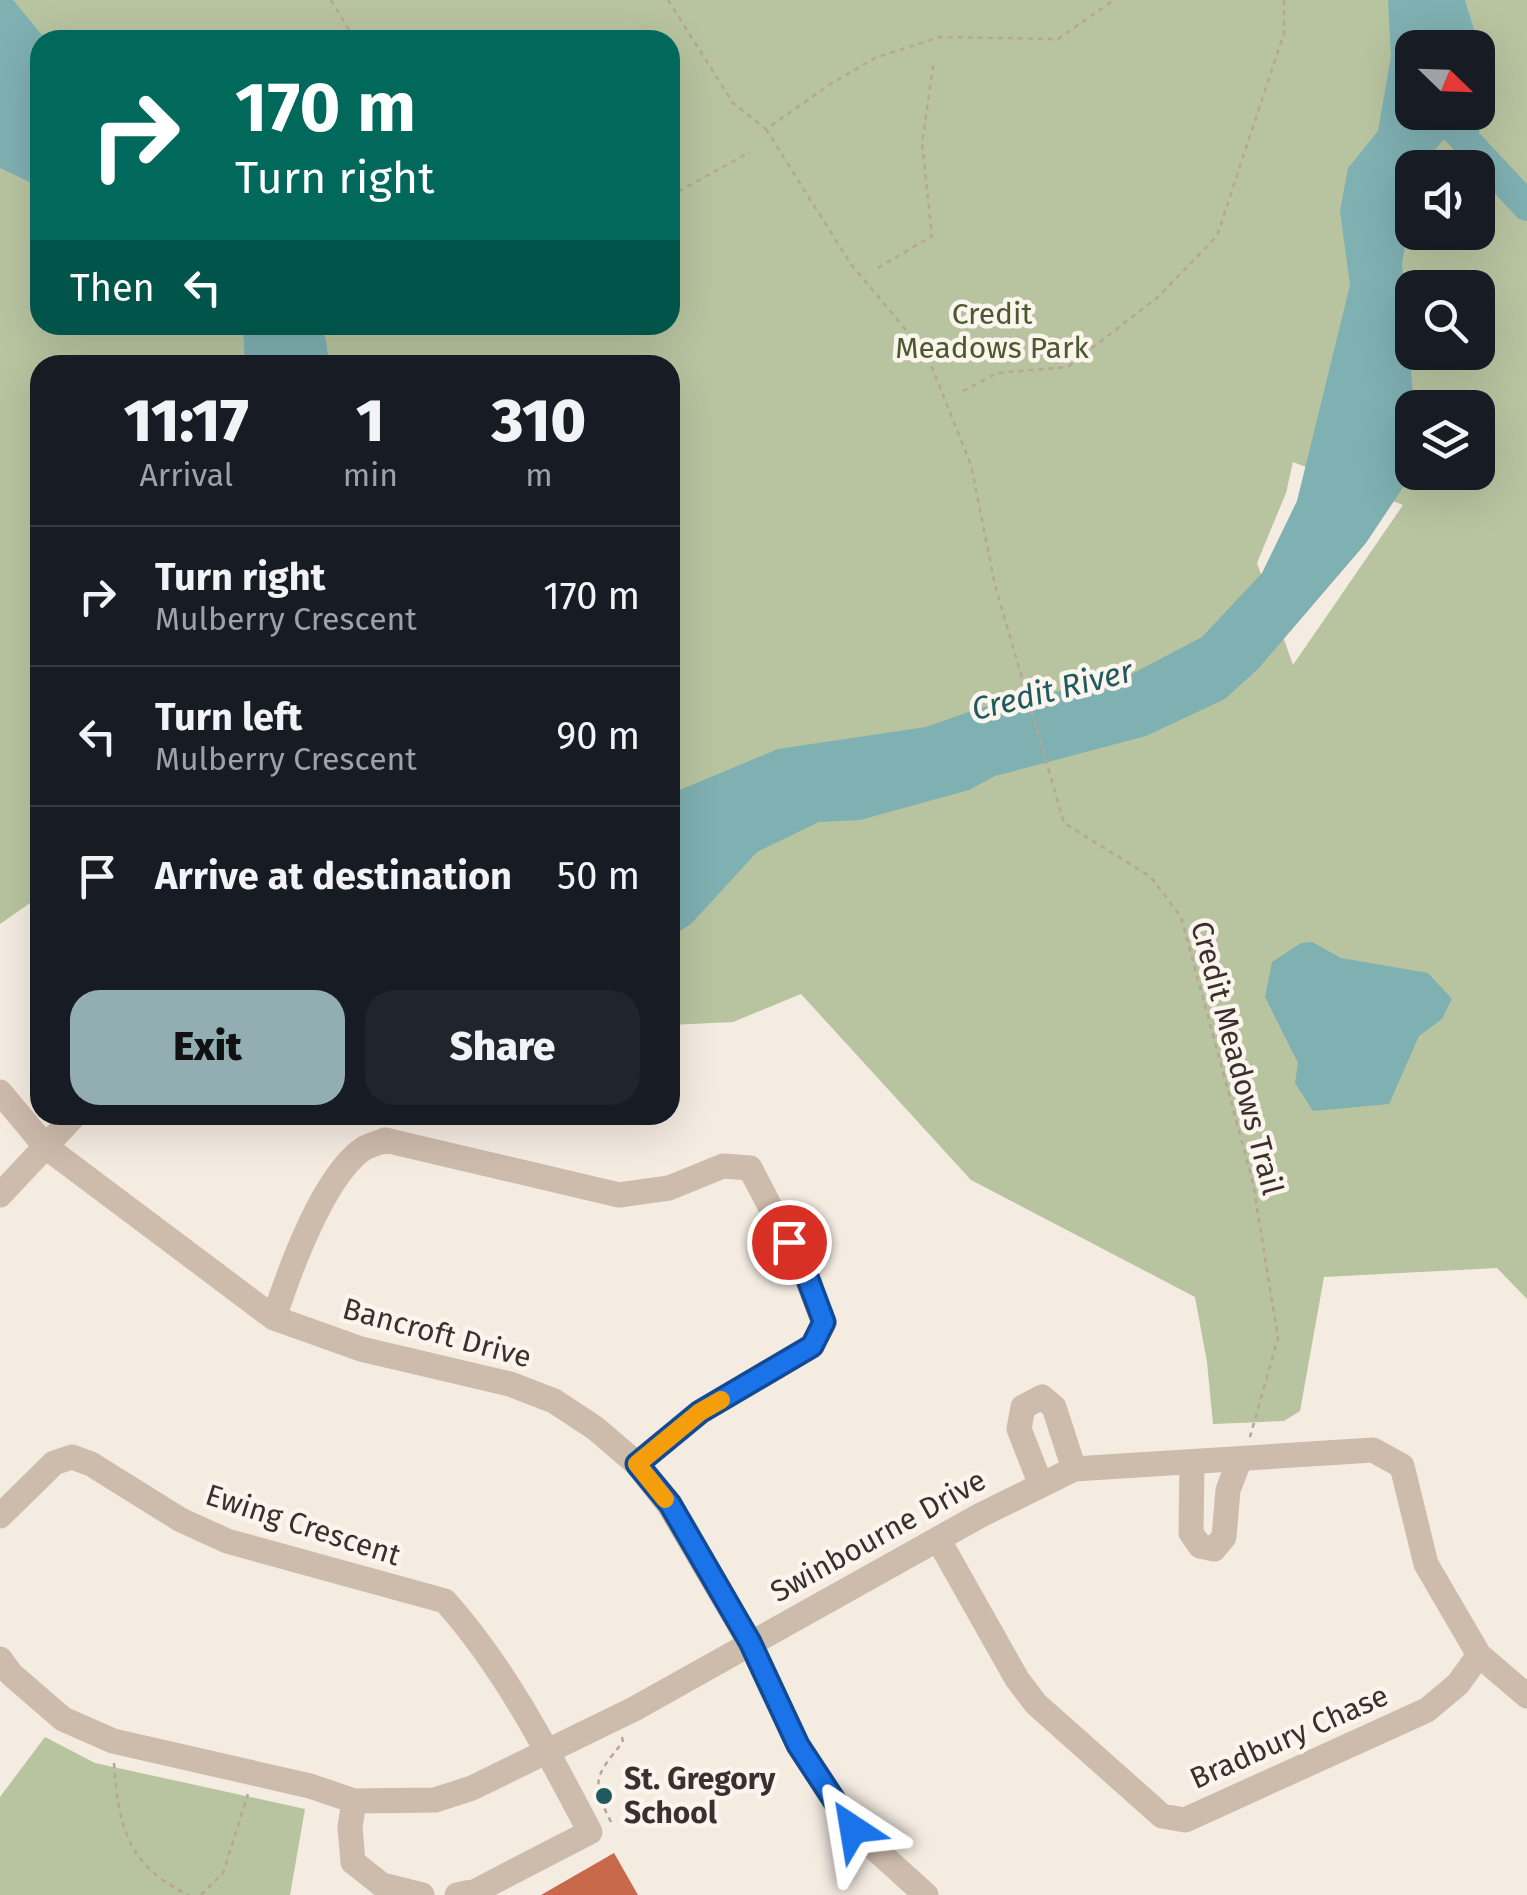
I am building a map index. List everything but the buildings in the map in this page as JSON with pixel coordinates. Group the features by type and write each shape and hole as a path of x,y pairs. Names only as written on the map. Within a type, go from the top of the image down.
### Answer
{"street":[{"name":"Bancroft Drive","path":"0,1092 46,1147 274,1318 361,1349 510,1384 554,1401 596,1428 637,1464 670,1504 750,1642 798,1745 853,1829 926,1895"},
{"path":"0,1194 66,1125"},
{"path":"274,1318 315,1215 338,1178 363,1150 385,1140 619,1195 669,1188 723,1166 750,1168 806,1274 824,1322 812,1346 700,1412 637,1464"},
{"path":"1041,1485 1019,1429 1023,1408 1042,1396 1054,1406 1074,1469"},
{"name":"Swinbourne Drive","path":"4,1673 63,1719 113,1741 310,1786 354,1801 435,1800 472,1788 622,1715 938,1538 1074,1469 1374,1450 1402,1466 1426,1564 1479,1655 1527,1696"},
{"name":"Ewing Crescent","path":"0,1516 54,1464 72,1457 91,1464 181,1520 227,1541 445,1601 469,1628 546,1749"},
{"path":"1192,1462 1191,1532 1200,1546 1214,1549 1224,1537 1228,1490 1240,1458"},
{"name":"Bradbury Chase","path":"938,1538 1017,1680 1036,1704 1162,1816 1184,1820 1427,1710 1458,1684 1479,1655"},
{"path":"457,1895 476,1891 590,1832 546,1749"},
{"path":"354,1801 350,1827 354,1862 382,1886 422,1895"}],"path":[{"path":"332,0 349,30"},
{"name":"Credit Meadows Trail","path":"668,0 734,103 766,129 850,263 928,355 970,464 995,585 1064,822 1150,878 1180,917 1253,1182 1278,1338 1240,1458"},
{"path":"766,129 875,58 940,37 1058,38 1114,0"},
{"path":"963,391 997,373 1068,367 1159,296 1217,236 1284,34 1284,0"},
{"path":"878,268 932,236 922,143 934,60"},
{"path":"680,190 750,152"},
{"path":"611,1822 600,1800 597,1781 602,1764 623,1742 622,1715"},
{"path":"113,1741 117,1801 136,1857 165,1884 189,1895"},
{"path":"201,1895 223,1874 254,1774"}],"green space":[{"name":"Credit Meadows Park","path":"0,0 1527,0 1527,1299 1497,1268 1324,1277 1300,1411 1284,1421 1213,1424 1195,1297 971,1180 801,994 733,1022 680,1025 680,355 30,355 30,903 0,924","holes":["1293,462 1403,505 1293,665 1257,563 1286,493"]},
{"path":"45,1737 95,1763 305,1809 290,1895 0,1895 0,1797"}],"water":[{"path":"0,0 13,0 38,30 30,30 30,182 0,168"},
{"name":"Credit River","path":"1388,0 1465,0 1474,30 1395,30 1395,130 1479,130 1478,150 1463,150 1460,144 1443,140 1435,150 1395,150 1395,250 1404,250 1403,270 1395,270 1395,370 1411,370 1413,390 1395,390 1395,490 1401,490 1366,543 1258,669 1225,699 1146,736 995,776 969,790 860,820 819,822 757,852 691,924 680,931 680,790 778,749 926,727 980,708 1126,677 1202,637 1262,573 1297,501 1350,285 1340,211 1348,168 1378,131 1391,56"},
{"path":"244,335 324,335 328,355 244,355"},
{"path":"1312,942 1341,958 1428,973 1452,999 1442,1019 1419,1036 1389,1104 1313,1111 1295,1083 1298,1063 1265,997 1272,962 1301,943"}],"waterway":[{"path":"1456,130 1527,206"}],"slow traffic":[{"path":"665,1499 637,1464 700,1412 721,1400"}],"place":[{"name":"St. Gregory School","path":"604,1796"}],"route":[{"path":"789,1242 824,1322 812,1346 700,1412 637,1464 670,1504 750,1642 798,1745 853,1829"}]}
